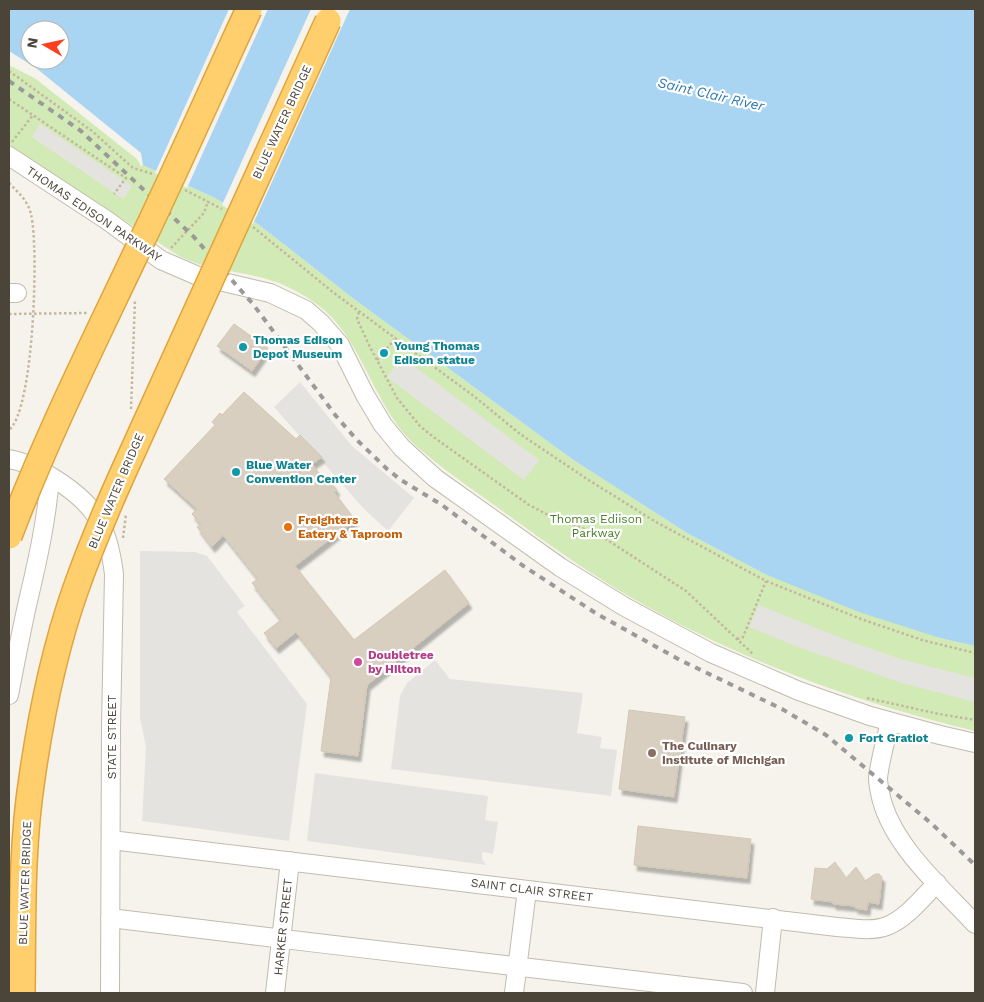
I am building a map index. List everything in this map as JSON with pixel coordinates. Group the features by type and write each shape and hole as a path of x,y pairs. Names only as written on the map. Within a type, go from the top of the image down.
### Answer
{"highway":[{"path":"9,536 25,493 83,364 171,180 249,9"},
{"name":"BLUE WATER BRIDGE","path":"22,993 25,850 31,780 50,681 75,591 98,530 122,475 328,21"}],"street":[{"name":"THOMAS EDISON PARKWAY","path":"9,156 108,221 161,260 198,276 270,293 306,310 321,323 340,345 365,395 383,425 402,448 435,478 560,567 625,608 711,653 799,691 890,722 975,743"},
{"name":"STATE STREET","path":"9,459 29,464 76,492 90,506 108,537 114,574 111,728 110,993"},
{"path":"9,695 43,535 50,476"},
{"path":"890,722 878,780 882,802 891,826 897,836 937,884 975,924"},
{"name":"SAINT CLAIR STREET","path":"111,840 866,929 886,927 902,918 937,884"},
{"name":"HARKER STREET","path":"275,993 290,861"},
{"path":"514,993 527,890"},
{"path":"110,918 517,968 743,993"},
{"path":"765,993 773,918"}],"path":[{"path":"9,72 92,132 133,168 155,175"},
{"path":"9,99 126,178 114,194"},
{"path":"9,147 32,115"},
{"path":"9,183 22,196 31,212 34,237 33,314 27,378 20,409 13,427 9,430"},
{"path":"182,188 226,211"},
{"path":"161,260 204,212 208,201"},
{"path":"251,226 260,231 306,271 359,312 475,397 520,434 586,479 656,522 766,581 861,619 922,640 975,653"},
{"path":"131,410 134,313 137,294"},
{"path":"359,312 357,319 397,398 420,426 529,505 554,518 598,534 686,591 754,655"},
{"path":"9,314 88,313"},
{"path":"377,360 395,338"},
{"path":"122,544 127,507"},
{"path":"737,639 743,637 766,581"},
{"path":"866,698 975,720"}],"green space":[{"name":"Thomas Ediison Parkway","path":"9,62 20,68 20,70 37,77 155,171 215,198 258,224 354,299 572,459 687,533 767,575 940,638 975,646 975,731 930,720 842,693 756,660 673,620 600,579 457,478 411,441 385,406 345,334 333,318 314,302 276,282 203,265 179,256 9,145"}],"shaded area":[{"path":"40,124 132,186 123,199 32,137"},
{"path":"402,357 539,460 524,480 387,377"},
{"path":"300,382 352,446 414,498 388,531 364,509 274,407"},
{"path":"140,551 195,552 207,556 245,606 237,612 307,704 289,841 142,821 146,747 140,718"},
{"path":"759,605 851,642 904,660 975,678 975,702 902,683 798,647 749,627"},
{"path":"435,660 450,679 583,693 577,733 602,737 600,748 617,750 611,796 391,769 400,696 407,683"},
{"path":"315,773 488,796 485,820 498,822 493,854 483,852 482,859 486,865 307,841"}],"water":[{"name":"Saint Clair River","path":"9,9 975,9 975,646 940,638 859,612 767,575 687,533 572,459 354,299 258,224 215,198 143,165 139,157 37,77 24,70 70,70 70,20 20,20 20,68 9,62"}],"pier":[{"path":"229,9 268,9 187,188 155,173"},
{"path":"311,9 350,9 253,224 222,205"},
{"path":"9,51 20,58 20,70 38,70 141,153 143,165 141,166 137,159 36,79 9,65"}],"building":[{"name":"Thomas Edison Depot Museum","path":"234,324 268,348 252,371 217,346"},
{"path":"244,392 296,439 300,435 322,457 312,464 325,482 328,479 337,490 334,492 355,520 295,566 354,640 445,570 469,603 367,685 358,756 321,751 331,677 296,632 276,648 264,633 281,620 252,583 258,579 223,535 212,547 197,527 201,525 192,514 197,509 164,479 215,425 212,422 220,413 222,415"},
{"name":"The Culinary Institute of Michigan","path":"629,710 685,717 674,797 619,789"},
{"path":"638,826 751,839 747,878 634,865"},
{"path":"835,862 846,878 856,867 865,881 875,874 879,874 882,877 879,904 868,902 867,910 855,908 855,906 811,899 815,868 827,869"}],"railway":[{"path":"9,81 81,131 193,236 253,304 336,416 357,440 387,469 401,480 442,505 522,565 597,614 680,660 782,709 826,735 932,824 975,865"}],"place":[{"name":"Thomas Edison Depot Museum","path":"243,347"},
{"name":"Young Thomas Edison statue","path":"384,353"},
{"name":"Blue Water Convention Center","path":"236,472"},
{"name":"Freighters Eatery & Taproom","path":"288,527"},
{"name":"Doubletree by Hilton","path":"358,662"},
{"name":"Fort Gratiot","path":"849,738"},
{"name":"The Culinary Institute of Michigan","path":"652,753"}]}
